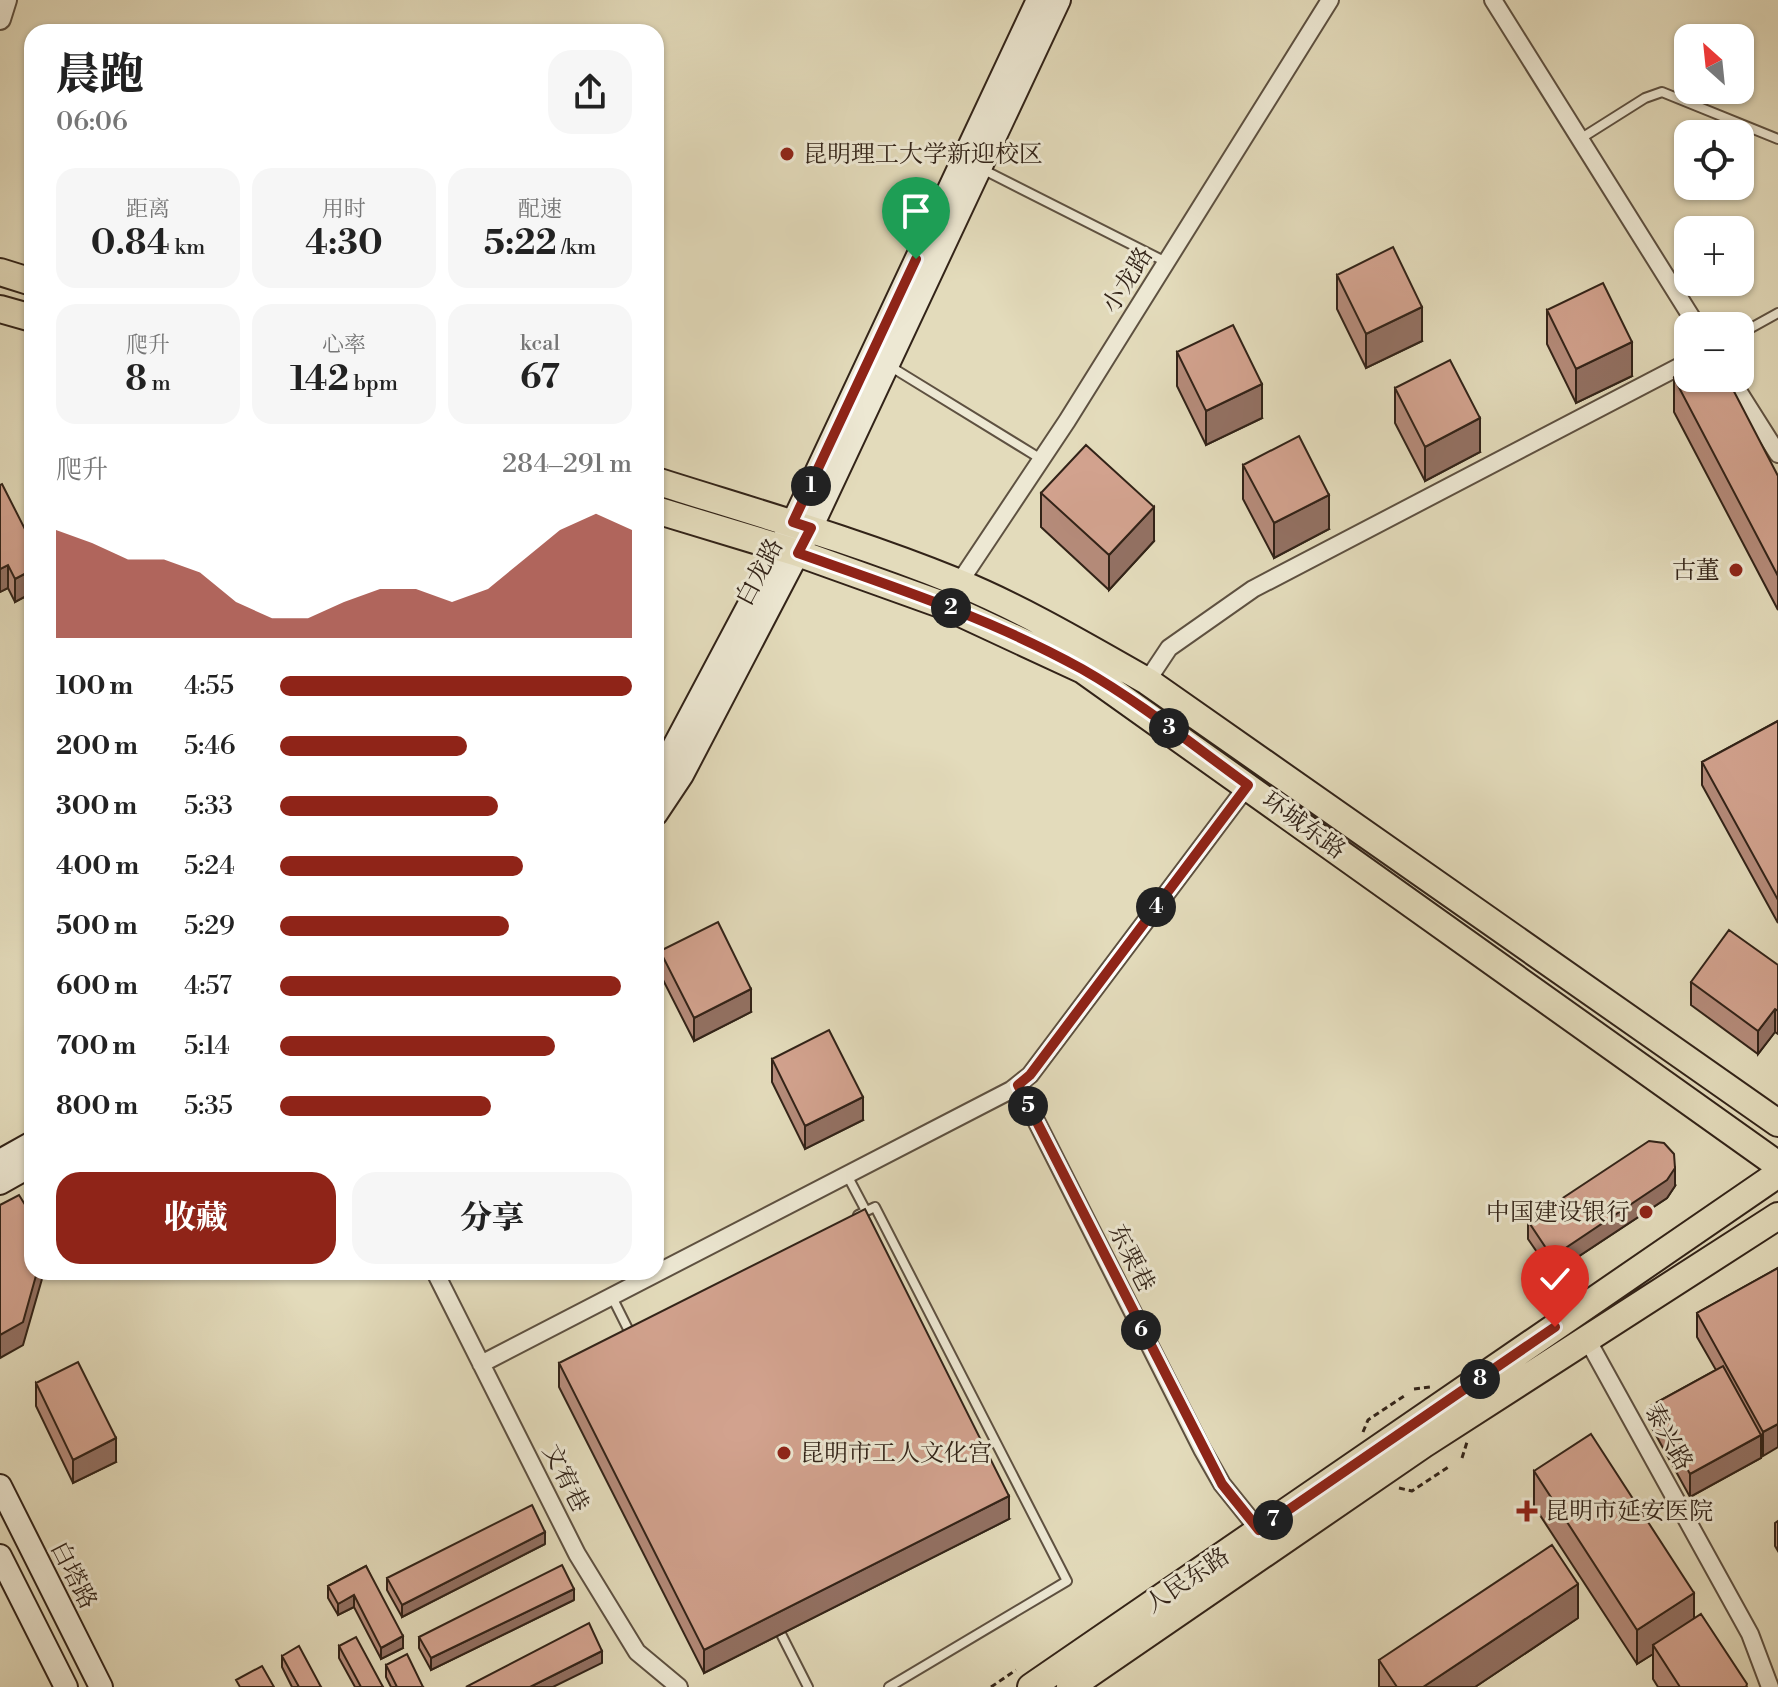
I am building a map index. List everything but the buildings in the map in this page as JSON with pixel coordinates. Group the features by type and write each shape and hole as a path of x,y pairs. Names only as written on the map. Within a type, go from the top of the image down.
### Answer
{"main road":[{"name":"白龙路","path":"802,525 1038,0"},
{"name":"白龙路","path":"664,802 682,775 789,550 886,365 1059,0"},
{"path":"0,272 24,280"},
{"path":"0,309 24,316"},
{"name":"环城东路","path":"664,483 802,525 959,583 1147,681 1778,1123"},
{"name":"环城东路","path":"664,512 789,550 943,605 1056,656 1136,705 1778,1165"},
{"name":"白龙路","path":"664,766 789,550"},
{"path":"0,1161 24,1148"},
{"path":"0,1183 24,1170"},
{"name":"人民东路","path":"1031,1687 1778,1174"},
{"name":"人民东路","path":"1070,1687 1424,1444 1778,1216"},
{"name":"白塔路","path":"0,1486 101,1687"},
{"path":"0,1556 66,1687"}],"street":[{"path":"0,19 6,0"},
{"name":"小龙路","path":"959,583 1167,262 1330,0"},
{"path":"1493,0 1688,312"},
{"path":"1147,681 1169,648 1253,589 1674,369"},
{"path":"1739,392 1778,454"},
{"path":"664,1269 1018,1085 1030,1075 1248,785"},
{"name":"东栗巷","path":"1018,1085 1202,1449 1222,1484 1259,1530"},
{"name":"文宥巷","path":"439,1280 577,1554 627,1639 637,1652 679,1687"},
{"path":"481,1364 643,1280"},
{"name":"泰兴路","path":"1587,1339 1750,1634 1770,1687"}],"lane":[{"path":"1580,139 1645,98 1662,92 1778,139"},
{"path":"980,168 1167,262"},
{"path":"1754,326 1778,313"},
{"path":"886,365 1041,459"},
{"path":"847,1175 866,1211"},
{"path":"852,1218 875,1207 1067,1581 889,1687"},
{"path":"612,1296 637,1348"},
{"path":"630,1334 644,1326"},
{"path":"774,1620 808,1687"}],"path":[{"path":"1414,1389 1435,1387"},
{"path":"1359,1439 1368,1420 1404,1396"},
{"path":"1412,1491 1450,1466"}],"place":[{"name":"昆明理工大学新迎校区","path":"787,154"},
{"name":"古董","path":"1736,570"},
{"name":"中国建设银行","path":"1646,1212"},
{"name":"昆明市工人文化宫","path":"784,1453"},
{"name":"昆明市延安医院","path":"1527,1511"}],"route":[{"path":"916,259 793,522 811,528 798,553 943,605 1029,642 1083,670 1248,785 1030,1075 1018,1085 1222,1484 1259,1530 1555,1327"}]}
